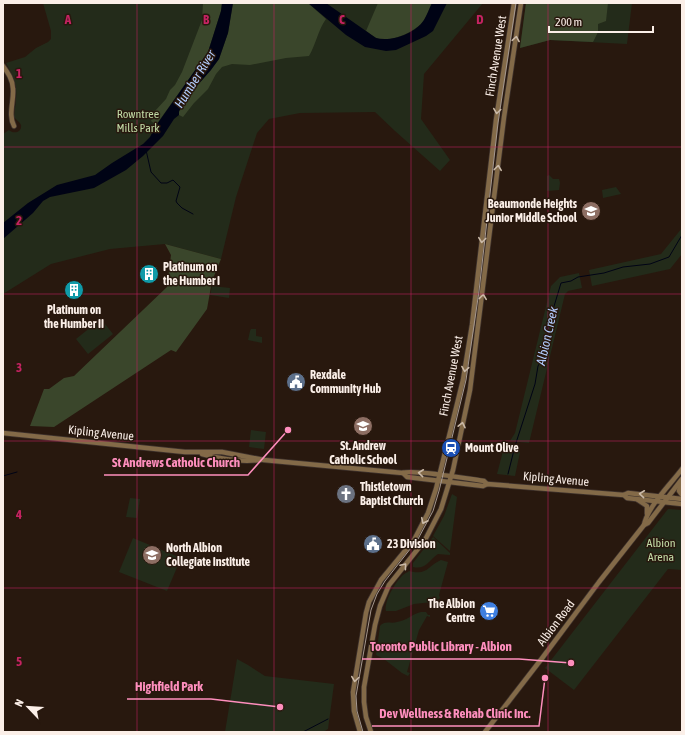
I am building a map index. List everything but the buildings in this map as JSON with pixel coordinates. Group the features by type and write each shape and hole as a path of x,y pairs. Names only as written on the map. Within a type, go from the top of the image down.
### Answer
{"main road":[{"name":"Finch Avenue West","path":"360,732 354,711 353,692 369,602 381,580 406,550 420,530 428,513 440,475 466,368 496,120 514,3"},
{"name":"Finch Avenue West","path":"371,732 366,717 364,687 375,625 380,607 389,585 425,540 441,509 450,482 470,390 508,89 521,3"},
{"path":"3,66 11,79 13,87 11,120 14,126"},
{"name":"Kipling Avenue","path":"3,433 198,453 221,458 252,461 264,460 440,475 484,480 487,484"},
{"name":"Albion Road","path":"644,525 645,519 657,501 682,469"},
{"name":"Kipling Avenue","path":"403,473 407,477 483,486 487,484 624,495 628,493 682,499"},
{"path":"682,480 679,491 682,495"},
{"name":"Albion Road","path":"485,732 599,582 682,480"},
{"name":"Kipling Avenue","path":"624,495 627,498 682,504"},
{"path":"637,499 647,506 648,511 645,519"}],"green space":[{"name":"Rowntree Mills Park","path":"43,3 483,3 424,74 421,119 450,160 440,171 375,112 300,113 269,119 257,133 236,197 221,259 165,244 110,249 51,264 3,294 3,134 9,130 17,132 21,128 20,123 14,117 16,89 13,77 6,63 25,57 51,39 51,31"},
{"path":"203,3 222,3 221,11 208,52 156,125 151,121 155,111 166,99 182,72 202,20"},
{"path":"233,3 308,3 326,19 309,56 286,58 250,65 232,64 222,67 216,74 208,89 183,117 179,115 179,112 195,88 219,59 228,33"},
{"path":"378,3 432,3 424,20 416,28 399,37 382,40 366,31"},
{"path":"526,3 632,3 627,44 550,40 520,48"},
{"path":"526,3 608,3 606,21 598,24 598,32 593,42 550,40 520,48"},
{"path":"549,175 553,179 559,179 559,190 547,191 547,176"},
{"path":"616,187 621,194 603,198 602,190"},
{"path":"682,228 682,254 670,269 592,286 589,270 661,254"},
{"path":"165,244 221,259 212,281 207,309 176,352 171,350 54,427 30,426 44,389 49,389 64,378 74,376 167,287 171,255"},
{"path":"579,273 582,288 568,291 565,294 529,443 510,441 515,433 551,286 560,277"},
{"path":"212,286 230,288 229,298 210,295"},
{"path":"101,319 113,334 88,354 76,339"},
{"path":"251,329 256,329 256,336 262,337 262,343 248,340"},
{"path":"251,430 266,432 264,449 249,447"},
{"path":"503,451 520,452 515,476 497,474"},
{"path":"452,494 457,497 450,551 433,536 444,516"},
{"path":"130,498 140,499 137,518 126,517"},
{"name":"Albion Arena","path":"668,509 682,510 682,570 668,569 574,690 545,668"},
{"path":"433,537 450,553 450,555 438,554 424,566 417,568 413,567 413,563"},
{"path":"133,538 181,558 167,591 119,572"},
{"path":"441,560 448,562 439,595 440,598 433,604 432,602 414,604 396,611 386,611 389,595 396,583 404,574 409,571 420,572 427,570 436,562"},
{"path":"421,612 426,612 430,615 430,617 427,616 419,630 407,672 410,673 408,676 376,655 380,626 382,624 406,619"},
{"path":"237,659 265,676 334,684 328,729 323,732 225,732"}],"water":[{"name":"Humber River","path":"222,3 233,3 228,33 219,59 195,88 179,111 179,115 174,119 163,136 126,170 94,188 50,197 43,201 33,213 3,239 3,223 28,203 57,185 95,175 143,144 150,137 155,127 208,52 221,11"},
{"path":"308,3 326,3 376,38 389,39 409,33 420,25 432,3 447,3 433,31 426,36 396,50 386,51 365,47 346,35"}],"waterway":[{"path":"146,150 151,172 161,183 167,183 173,180 180,187 176,201 177,203 182,208 193,214"},
{"name":"Albion Creek","path":"508,474 515,446 535,384 538,366 542,359 548,332 547,322 552,313 561,283 571,281 578,277 604,273 623,267 650,264 669,257 682,235"},
{"path":"3,476 17,472"},
{"name":"Albion Creek","path":"303,732 328,719"}],"tram line":[{"path":"363,732 357,711 356,696 371,610 377,594 385,581 418,539 433,511 466,380 479,291 498,123 516,3"}],"place":[{"name":"Beaumonde Heights Junior Middle School","path":"591,211"},
{"name":"Platinum on the Humber I","path":"149,274"},
{"name":"Platinum on the Humber II","path":"74,290"},
{"name":"Rexdale Community Hub","path":"296,382"},
{"name":"St. Andrew Catholic School","path":"363,426"},
{"name":"St Andrews Catholic Church","path":"288,430"},
{"name":"Mount Olive","path":"451,448"},
{"name":"Thistletown Baptist Church","path":"346,494"},
{"name":"23 Division","path":"373,544"},
{"name":"North Albion Collegiate Institute","path":"152,555"},
{"name":"The Albion Centre","path":"489,611"},
{"name":"Toronto Public Library - Albion","path":"571,663"},
{"name":"Dev Wellness & Rehab Clinic Inc.","path":"545,678"},
{"name":"Highfield Park","path":"280,707"}]}
